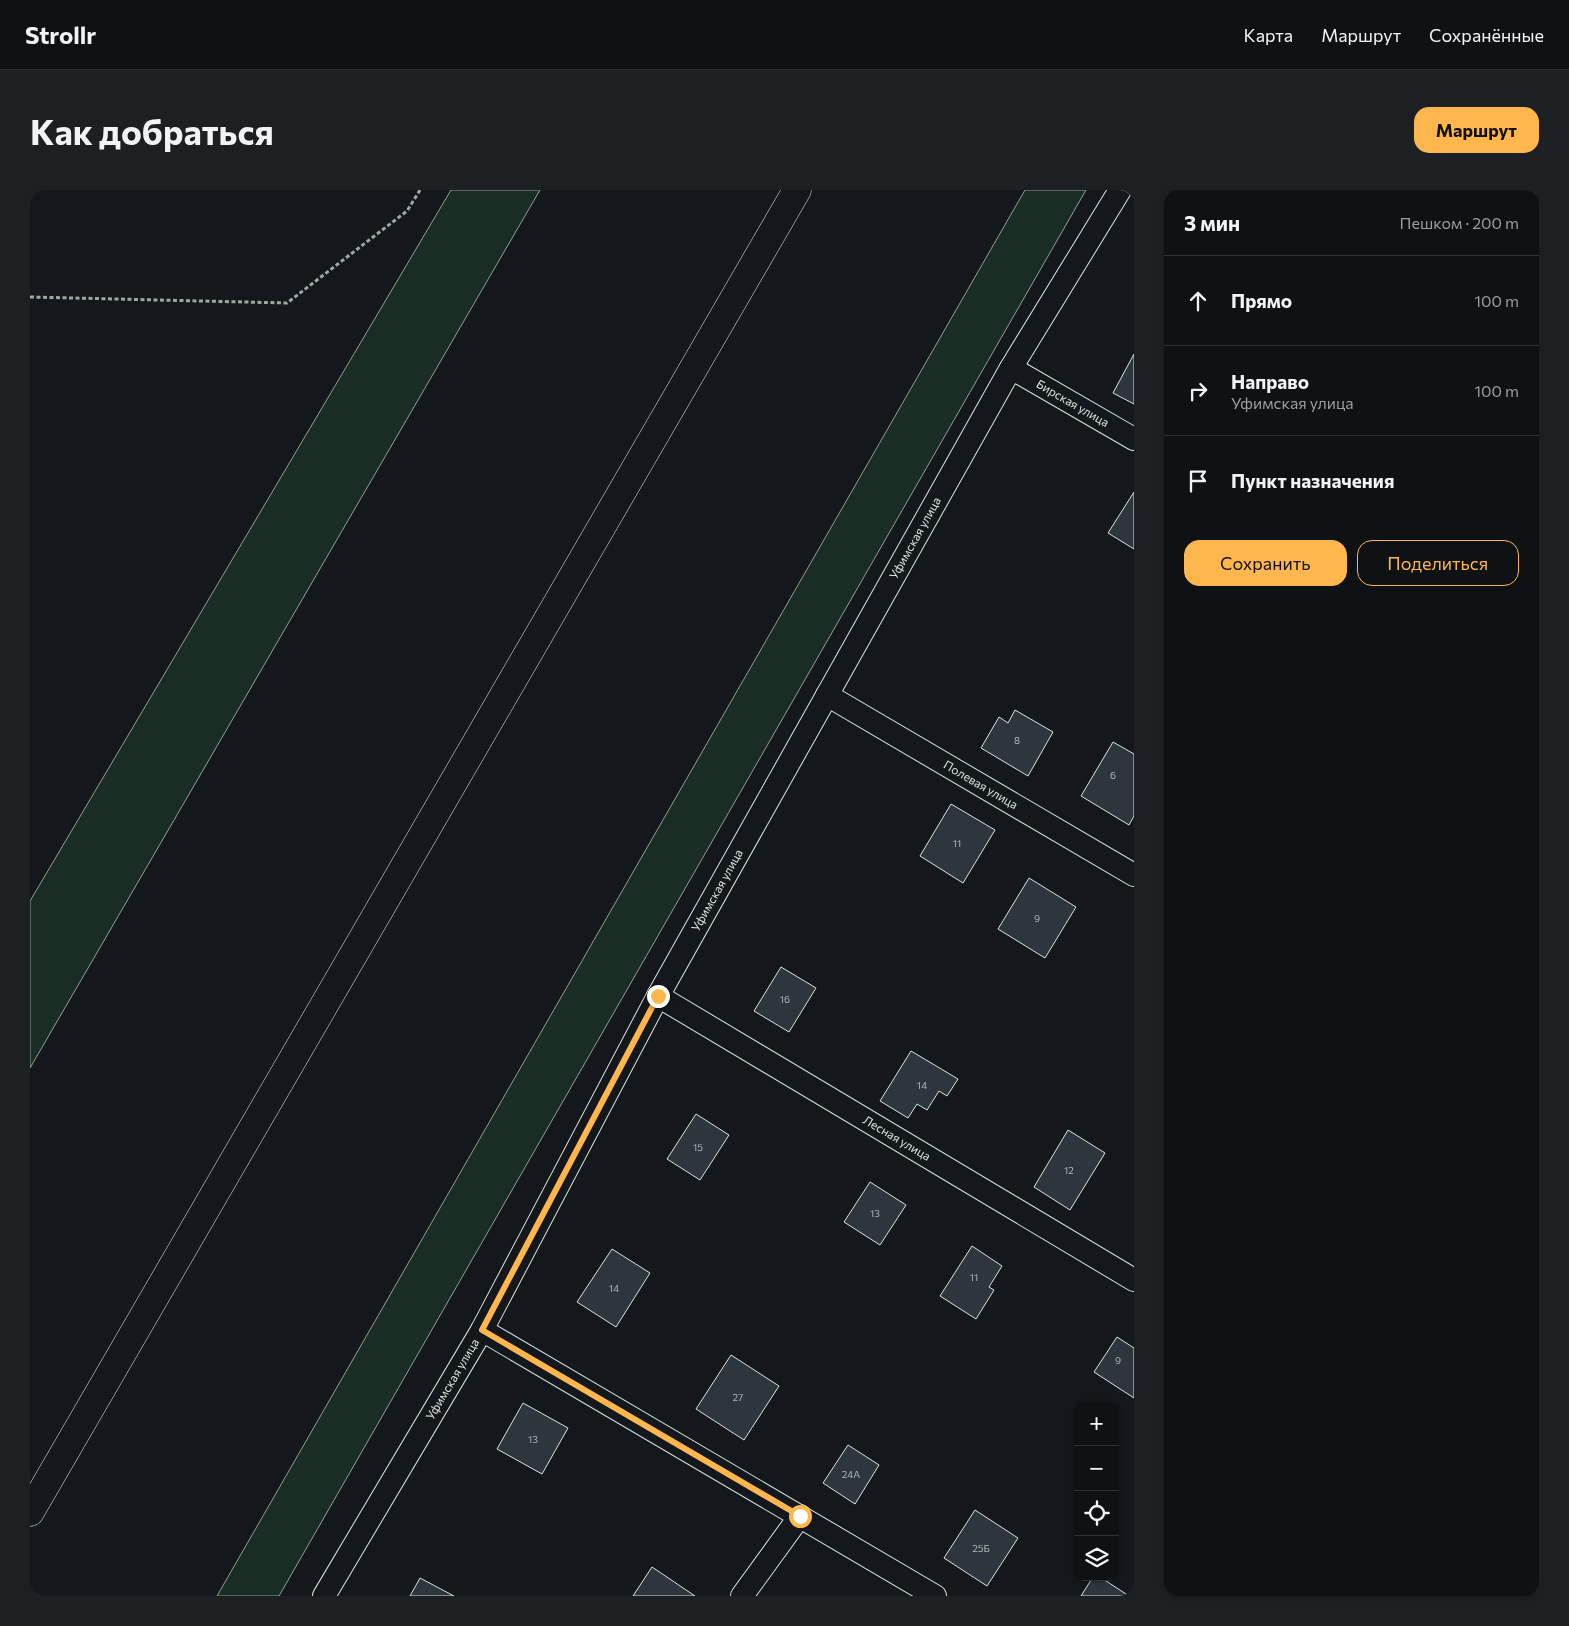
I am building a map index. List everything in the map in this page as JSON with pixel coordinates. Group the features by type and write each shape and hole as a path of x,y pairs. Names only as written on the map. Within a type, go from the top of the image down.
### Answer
{"main road":[{"path":"30,1512 797,190"}],"street":[{"name":"Уфимская улица","path":"324,1596 482,1330 658,996 1011,368 1120,190"},
{"name":"Бирская улица","path":"1011,368 1134,439"},
{"name":"Полевая улица","path":"827,694 1134,875"},
{"name":"Лесная улица","path":"658,996 1134,1280"},
{"path":"482,1330 935,1596"},
{"path":"742,1596 800,1516"}],"path":[{"path":"30,296 287,303 407,210 420,190"}],"green space":[{"path":"451,190 540,190 30,1068 30,901"},
{"path":"1025,190 1086,190 279,1596 217,1596"}],"building":[{"path":"1134,354 1134,404 1113,393"},
{"path":"1134,492 1134,549 1108,533"},
{"path":"1015,710 1053,732 1028,776 981,748 999,717 1008,723"},
{"path":"1113,742 1134,754 1134,816 1129,825 1081,796"},
{"path":"951,804 995,830 963,883 920,856"},
{"path":"1029,878 1076,907 1045,958 998,929"},
{"path":"781,967 816,988 789,1032 754,1011"},
{"path":"911,1051 958,1079 947,1096 939,1091 927,1110 917,1104 908,1118 880,1101"},
{"path":"696,1114 729,1135 700,1180 667,1159"},
{"path":"1068,1130 1105,1153 1070,1210 1034,1187"},
{"path":"870,1182 906,1205 880,1245 844,1222"},
{"path":"972,1246 1002,1266 989,1287 994,1290 976,1319 940,1296"},
{"path":"612,1249 650,1273 616,1327 577,1302"},
{"path":"1117,1337 1134,1348 1134,1398 1094,1372"},
{"path":"731,1355 779,1386 744,1440 696,1409"},
{"path":"523,1403 568,1428 542,1474 497,1449"},
{"path":"848,1445 879,1465 855,1504 823,1483"},
{"path":"975,1510 1018,1538 987,1586 944,1558"},
{"path":"652,1567 695,1596 633,1596"},
{"path":"420,1578 454,1596 410,1596"},
{"path":"1090,1581 1106,1581 1129,1596 1081,1596"}],"route":[{"path":"658,996 482,1330 800,1516"}]}
